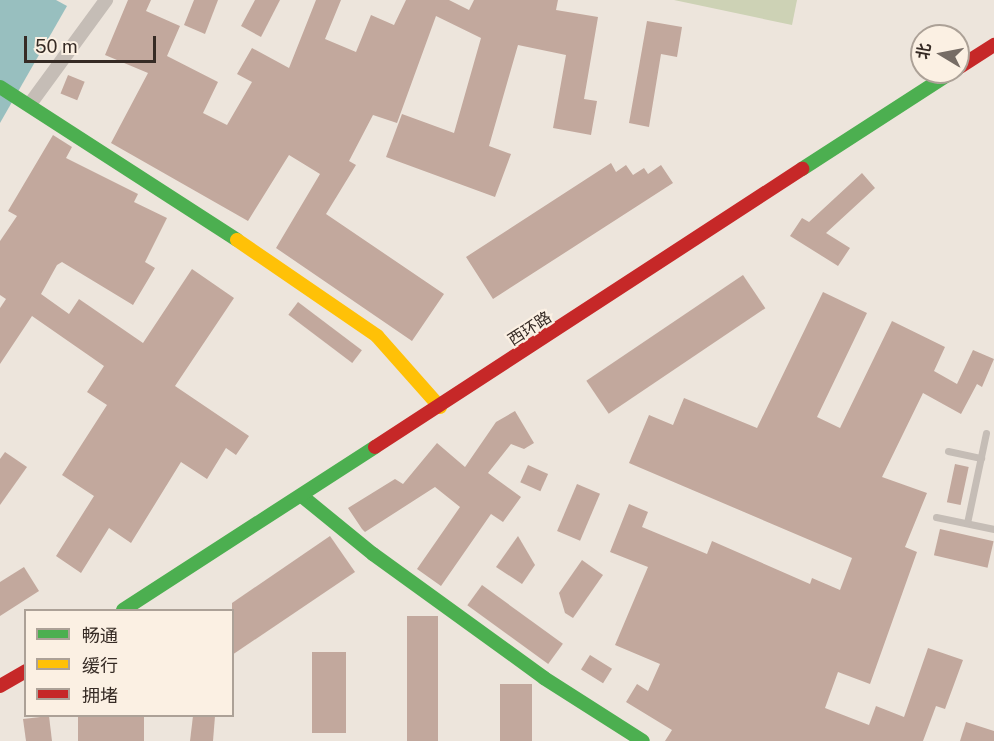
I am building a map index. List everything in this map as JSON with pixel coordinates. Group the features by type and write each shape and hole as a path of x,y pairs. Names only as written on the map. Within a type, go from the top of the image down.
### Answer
{"street":[{"path":"30,104 106,0"},
{"path":"970,60 994,45"},
{"name":"西环路","path":"125,609 303,497 934,84"},
{"path":"0,87 30,104 377,336 440,407"},
{"path":"303,497 373,554 544,678 643,741"},
{"path":"0,686 24,671"}],"lane":[{"path":"967,523 986,433"},
{"path":"948,451 981,458"},
{"path":"936,517 994,529"}],"green space":[{"path":"674,0 797,0 792,25"}],"water":[{"path":"0,0 56,0 67,6 0,123"}],"building":[{"path":"128,0 151,0 146,11 180,26 167,56 218,82 203,113 227,125 252,82 237,74 252,48 289,68 316,0 341,0 325,39 356,52 371,15 394,25 406,0 449,0 469,10 474,0 558,0 556,10 598,17 584,99 597,101 591,135 553,128 566,55 518,45 489,146 511,154 495,197 386,157 402,114 454,133 481,38 436,16 397,123 373,115 349,161 356,165 326,214 444,294 412,341 276,248 320,174 289,155 248,221 111,143 148,73 105,55"},
{"path":"194,0 218,0 205,34 184,25"},
{"path":"255,0 280,0 261,37 241,26"},
{"path":"647,21 682,27 677,57 661,54 649,127 629,123"},
{"path":"68,75 85,82 77,100 61,94"},
{"path":"53,135 72,147 66,158 138,194 134,202 167,218 145,262 155,268 133,305 62,262 57,265 41,294 69,314 79,299 143,343 192,269 234,298 175,386 249,436 236,455 226,448 207,479 181,462 131,543 109,528 81,573 56,556 94,496 62,475 107,405 87,392 104,366 32,316 0,364 0,308 6,299 0,295 0,241 17,216 8,211"},
{"path":"611,163 616,172 626,165 633,175 644,168 648,174 661,165 673,183 493,299 466,257"},
{"path":"862,173 875,188 826,233 850,248 838,266 790,236 802,218 809,222"},
{"path":"743,275 765,308 609,414 586,381"},
{"path":"823,292 867,313 817,417 840,428 892,321 945,347 934,371 957,384 973,350 994,359 982,387 977,384 961,414 923,393 882,477 927,493 905,547 917,552 870,684 838,672 825,708 869,725 876,706 904,717 928,648 963,660 945,709 936,706 923,741 665,741 672,730 626,702 637,684 648,691 660,664 615,645 648,567 610,552 629,504 648,512 642,527 707,554 712,541 810,584 812,578 840,590 852,558 629,463 649,415 673,425 684,398 757,428"},
{"path":"298,302 362,350 352,363 288,315"},
{"path":"515,411 534,443 524,449 511,444 488,473 521,497 503,522 491,514 441,586 417,569 460,507 435,487 365,532 362,529 348,508 395,479 403,484 437,443 465,467 496,422"},
{"path":"5,452 27,467 0,505 0,459"},
{"path":"955,464 969,467 961,505 947,502"},
{"path":"528,465 548,474 540,491 520,482"},
{"path":"577,484 600,494 580,541 557,531"},
{"path":"940,529 994,541 988,568 934,555"},
{"path":"330,536 355,572 234,654 232,603"},
{"path":"518,536 535,565 522,584 496,567"},
{"path":"582,560 603,575 573,618 565,613 559,593"},
{"path":"24,567 39,591 0,616 0,582"},
{"path":"482,585 563,644 548,664 467,605"},
{"path":"407,616 438,616 438,741 407,741"},
{"path":"312,652 346,652 346,733 312,733"},
{"path":"590,655 612,669 603,683 581,669"},
{"path":"500,684 532,684 532,741 500,741"},
{"path":"49,717 52,741 26,741 23,719"},
{"path":"78,717 144,717 144,741 78,741"},
{"path":"193,717 215,717 213,741 190,741"},
{"path":"966,722 994,731 994,741 960,741"}],"traffic: fast":[{"path":"802,169 933,84"},
{"path":"0,87 237,240"},
{"path":"125,609 375,447"},
{"path":"303,497 373,554 544,678 643,741"}],"traffic: slow":[{"path":"237,240 377,336 440,407"}],"traffic: jam":[{"path":"970,60 994,45"},
{"path":"375,447 802,169"},
{"path":"0,686 24,672"}]}
